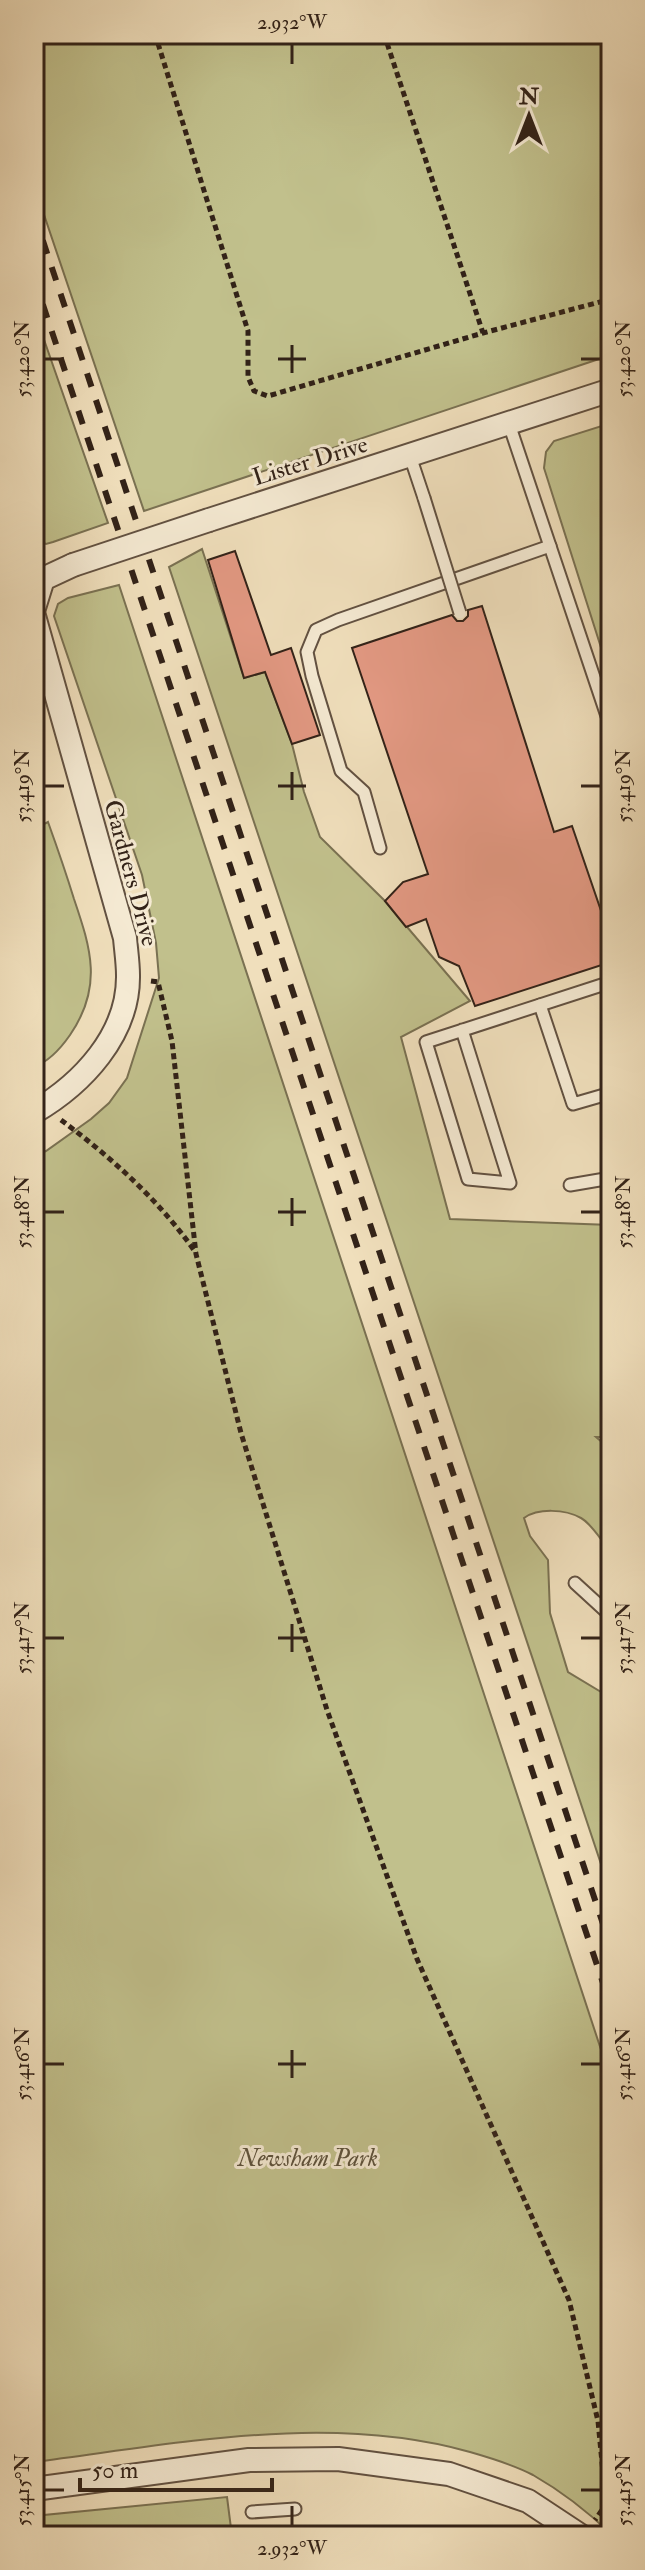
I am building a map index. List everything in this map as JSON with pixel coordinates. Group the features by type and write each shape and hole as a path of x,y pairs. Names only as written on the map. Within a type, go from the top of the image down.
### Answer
{"street":[{"name":"Lister Drive","path":"35,607 43,579 73,565 611,390"},
{"name":"Gardners Drive","path":"35,607 125,938 129,977 122,1012 103,1054 68,1089 38,1110"},
{"path":"34,2489 249,2460 338,2459 449,2474 528,2501 585,2532"}],"lane":[{"path":"509,424 610,723 611,790"},
{"path":"410,456 460,613"},
{"path":"380,848 364,792 341,771 312,676 307,652 316,630 550,546"},
{"path":"462,1030 510,1183 468,1179 426,1042 462,1030 611,982"},
{"path":"540,1005 573,1104 611,1093"},
{"path":"570,1185 611,1178"},
{"path":"575,1583 611,1616"},
{"path":"252,2512 295,2509"}],"path":[{"path":"155,34 248,331 248,377 254,391 268,396 611,299"},
{"path":"384,34 483,333"},
{"path":"129,977 158,982 172,1041 196,1254 241,1433 327,1710 417,1959 569,2300 598,2421 606,2504 611,2515"},
{"path":"38,1110 75,1131 147,1193 175,1222 196,1254"},
{"path":"585,2532 606,2504"},
{"path":"602,2536 611,2523"}],"green space":[{"path":"34,34 611,34 611,355 144,511 34,185"},
{"path":"34,311 108,523 53,542 46,544 41,541 34,545"},
{"path":"611,423 611,679 544,468 546,452 554,441"},
{"path":"202,549 244,678 265,672 292,744 320,837 385,901 470,1001 401,1037 450,1219 611,1225 611,1437 596,1437 611,1450 611,1552 589,1524 575,1515 544,1511 524,1518 530,1536 548,1560 550,1613 568,1672 611,1698 611,1894 169,567"},
{"name":"Newsham Park","path":"119,585 611,2080 611,2534 564,2495 526,2471 470,2452 416,2440 362,2434 252,2435 34,2462 34,1156 91,1119 109,1103 127,1078 159,978 156,943 142,875 54,616 58,604 68,598"},
{"path":"48,822 85,935 91,968 87,1001 70,1035 55,1054 34,1067 34,829"},
{"path":"227,2497 232,2536 34,2536 34,2516"}],"building":[{"path":"235,551 271,655 291,648 320,735 292,744 265,672 244,678 208,560"},
{"path":"482,606 554,832 572,826 611,940 611,962 475,1006 459,966 439,957 426,919 406,927 385,901 403,882 428,874 352,648 452,615 457,621 463,621 468,616 468,610"}],"railway":[{"path":"34,214 611,1948"},
{"path":"34,278 611,2007"}]}
